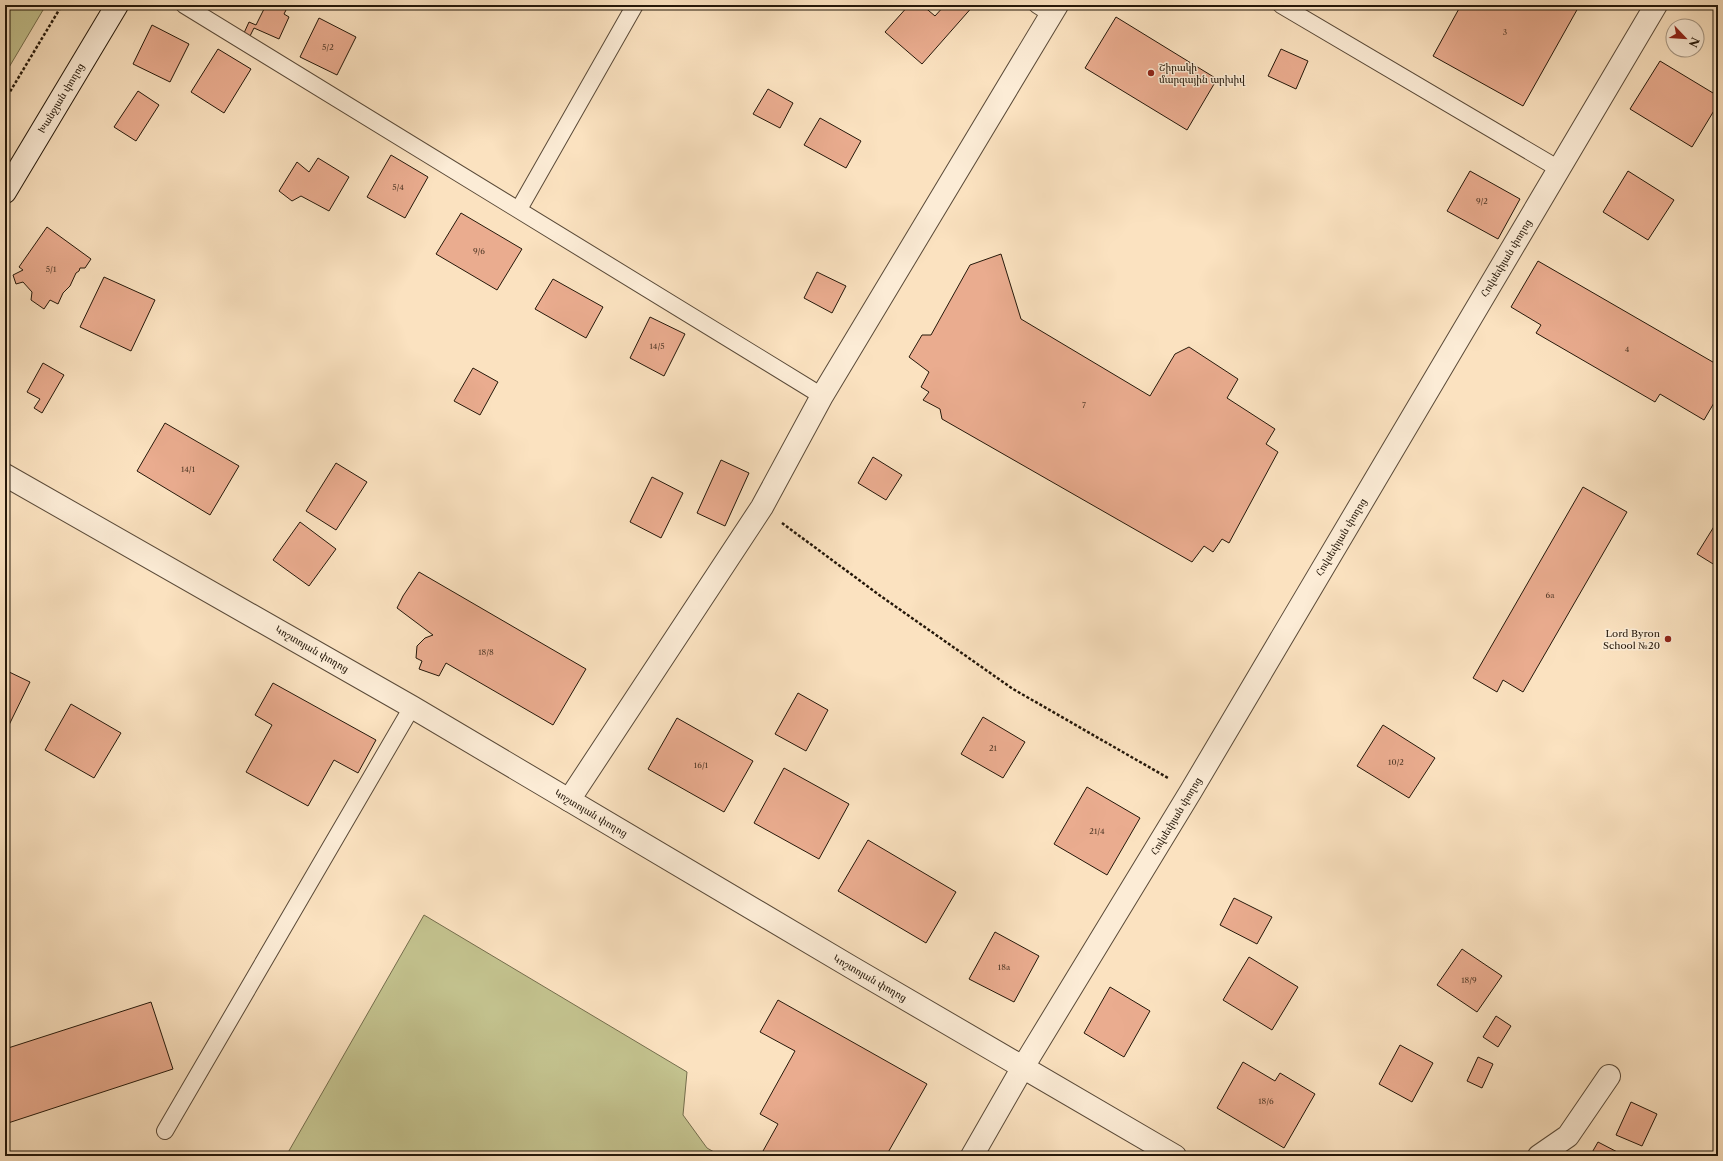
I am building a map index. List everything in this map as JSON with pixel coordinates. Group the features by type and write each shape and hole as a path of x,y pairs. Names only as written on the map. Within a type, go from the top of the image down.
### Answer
{"street":[{"name":"Խանջյան փողոց","path":"5,192 116,5"},
{"name":"Հովսեփյան փողոց","path":"972,1156 1023,1067 1191,791 1656,5"},
{"path":"570,800 762,507 822,396 1048,8"},
{"name":"Կոշտոյան փողոց","path":"5,475 412,707 851,967 1175,1156"},
{"path":"1539,1156 1568,1136 1609,1076"}],"lane":[{"path":"184,5 822,396"},
{"path":"519,209 634,5"},
{"path":"1281,5 1559,169"},
{"path":"165,1131 412,707"}],"path":[{"path":"5,100 62,5"},
{"path":"762,507 882,597 1014,689 1191,791"}],"shaded area":[{"path":"5,5 46,5 5,74"},
{"path":"424,915 687,1072 683,1115 707,1148 721,1156 286,1156"}],"building":[{"path":"266,5 288,6 284,14 289,17 279,39 254,28 250,36 244,33 249,22 256,25"},
{"path":"909,5 922,5 935,16 945,5 974,5 922,64 885,32"},
{"path":"1461,5 1572,5 1578,8 1523,106 1433,56"},
{"name":"Շիրակի մարզային արխիվ","path":"1116,17 1217,79 1187,130 1085,68"},
{"path":"319,18 356,37 337,75 300,57"},
{"path":"152,25 189,44 170,82 133,64"},
{"path":"218,49 251,69 224,113 191,92"},
{"path":"1281,49 1308,61 1296,89 1268,76"},
{"path":"1660,61 1718,96 1718,104 1692,147 1630,109"},
{"path":"768,89 793,103 780,128 753,114"},
{"path":"138,91 159,105 136,141 114,127"},
{"path":"820,118 861,141 846,168 804,145"},
{"path":"391,155 428,177 405,218 367,197"},
{"path":"318,158 349,177 329,211 301,196 292,201 279,191 297,162 309,172"},
{"path":"1470,171 1520,199 1498,239 1447,211"},
{"path":"1628,171 1674,200 1648,240 1603,212"},
{"path":"461,213 522,249 497,290 436,254"},
{"path":"47,227 91,259 85,268 80,268 76,273 70,286 63,293 58,304 50,300 44,309 31,300 32,292 23,282 16,284 13,275 23,270 19,267"},
{"path":"1001,254 1021,319 1150,396 1175,354 1189,347 1238,379 1227,398 1275,429 1266,444 1278,452 1229,543 1222,539 1213,552 1204,546 1192,562 942,419 940,409 923,400 929,392 921,387 929,372 909,357 922,335 931,335 970,265"},
{"path":"1538,261 1718,365 1718,396 1704,420 1660,394 1655,402 1536,333 1541,325 1511,307"},
{"path":"817,272 846,286 832,313 804,298"},
{"path":"104,277 155,300 131,351 80,327"},
{"path":"553,279 603,307 586,338 535,309"},
{"path":"650,317 685,334 664,376 630,358"},
{"path":"43,363 64,375 42,413 34,408 40,399 27,392"},
{"path":"473,368 498,382 480,415 454,401"},
{"path":"165,423 239,466 210,515 137,471"},
{"path":"873,457 902,475 886,500 858,483"},
{"path":"721,460 749,473 725,526 697,513"},
{"path":"336,463 367,482 336,530 306,511"},
{"path":"652,477 683,493 661,538 630,522"},
{"path":"1583,487 1627,512 1523,692 1503,680 1497,692 1473,678"},
{"path":"1718,520 1718,567 1697,554"},
{"path":"300,522 336,549 309,586 273,560"},
{"path":"419,572 586,669 553,725 446,663 439,676 419,669 422,661 416,658 417,646 425,638 433,635 397,608"},
{"path":"5,670 30,682 9,725 5,723"},
{"path":"273,683 376,740 358,773 334,760 308,806 246,772 272,725 255,715"},
{"path":"798,693 828,710 806,751 775,734"},
{"path":"71,704 121,733 94,778 45,750"},
{"path":"983,717 1025,742 1003,778 961,754"},
{"path":"677,718 753,761 724,812 648,769"},
{"path":"1383,725 1435,758 1409,798 1357,766"},
{"path":"784,768 849,804 819,859 754,823"},
{"path":"1087,787 1140,818 1107,875 1054,844"},
{"path":"868,840 956,892 926,943 838,891"},
{"path":"1234,898 1272,917 1257,944 1220,925"},
{"path":"995,932 1039,956 1014,1002 969,979"},
{"path":"1462,949 1502,976 1477,1012 1437,985"},
{"path":"1249,957 1298,987 1272,1030 1223,1000"},
{"path":"1110,987 1150,1011 1124,1057 1084,1033"},
{"path":"778,1000 927,1084 886,1156 772,1156 763,1151 778,1124 760,1114 795,1051 760,1032"},
{"path":"151,1002 173,1069 5,1124 5,1049"},
{"path":"1496,1016 1511,1026 1498,1047 1483,1037"},
{"path":"1400,1045 1433,1063 1412,1102 1379,1084"},
{"path":"1478,1057 1493,1064 1482,1088 1467,1081"},
{"path":"1243,1062 1275,1081 1280,1073 1315,1094 1284,1148 1217,1108"},
{"path":"1631,1102 1657,1114 1642,1146 1616,1135"},
{"path":"1598,1142 1625,1156 1590,1156"}],"place":[{"name":"Շիրակի մարզային արխիվ","path":"1151,73"},
{"name":"Lord Byron School №20","path":"1668,639"}]}
